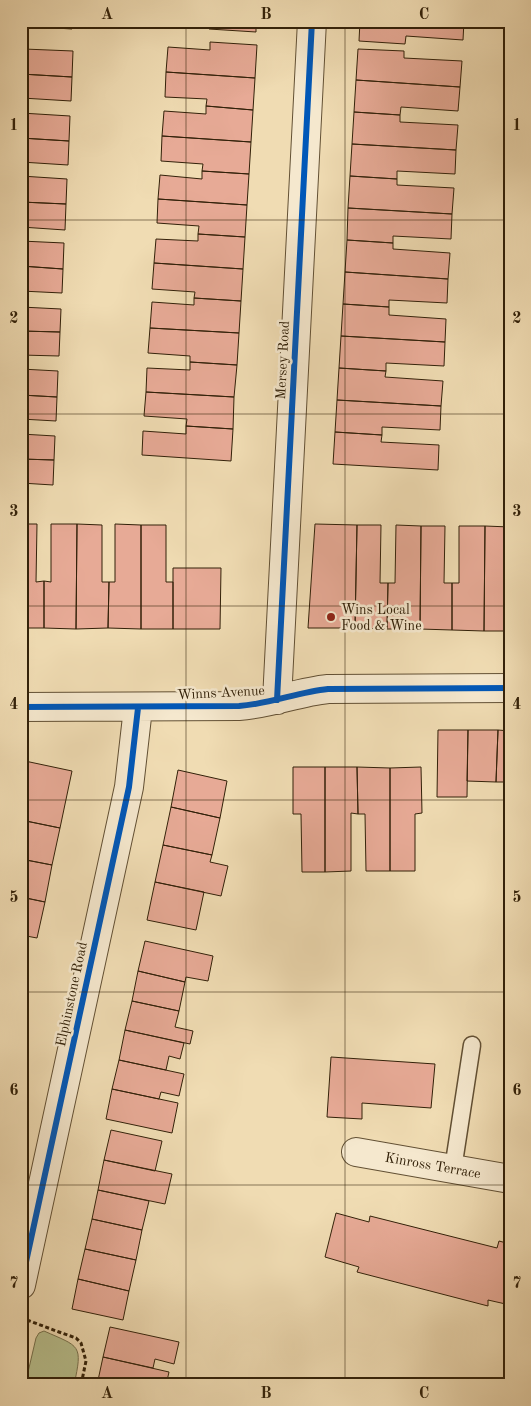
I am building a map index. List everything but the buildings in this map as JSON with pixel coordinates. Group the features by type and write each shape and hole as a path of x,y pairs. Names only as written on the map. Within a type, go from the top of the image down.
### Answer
{"street":[{"name":"Mersey Road","path":"277,700 312,21"},
{"name":"Winns Avenue","path":"21,707 138,708 239,706 260,704 306,691 328,689 510,688"},
{"name":"Elphinstone Road","path":"21,1285 129,787 138,708"},
{"name":"Kinross Terrace","path":"356,1152 510,1180"}],"lane":[{"path":"453,1169 472,1046"}],"path":[{"path":"21,1318 76,1338 81,1343 86,1361 81,1385"}],"green space":[{"path":"44,1331 65,1340 76,1349 78,1362 74,1385 25,1385 36,1338 39,1333"}],"cycle path":[{"path":"277,700 312,21"},
{"path":"21,707 239,706 328,689 510,688"},
{"path":"21,1285 129,787 138,708"}],"place":[{"name":"Wins Local Food & Wine","path":"331,617"}]}
